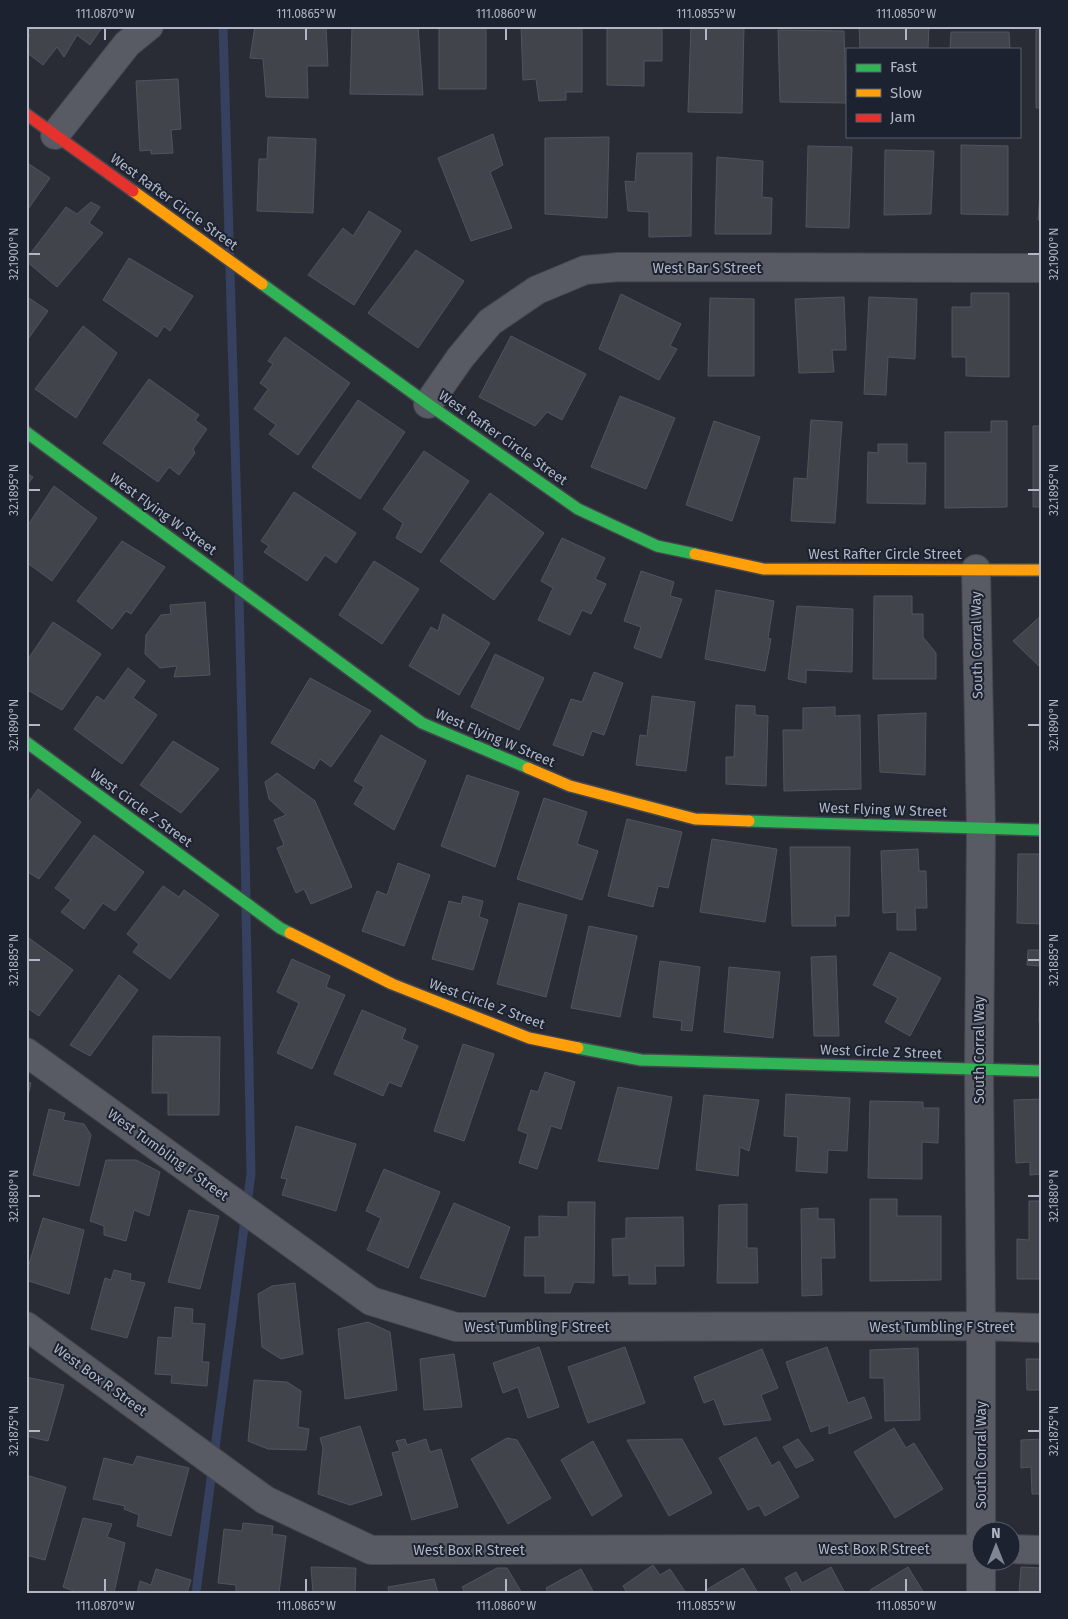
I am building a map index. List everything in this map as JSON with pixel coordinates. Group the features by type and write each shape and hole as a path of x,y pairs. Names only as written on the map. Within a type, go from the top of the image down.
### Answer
{"street":[{"path":"55,135 127,44 149,26"},
{"name":"West Rafter Circle Street","path":"26,114 428,404 578,509 657,546 763,569 1042,570"},
{"name":"West Bar S Street","path":"428,404 460,358 490,322 537,290 585,270 620,268 1042,268"},
{"name":"West Flying W Street","path":"26,432 422,723 562,783 695,819 1042,830"},
{"name":"South Corral Way","path":"976,569 981,829 979,1070 981,1522"},
{"name":"West Circle Z Street","path":"26,742 280,928 392,984 529,1038 642,1060 1042,1071"},
{"name":"West Tumbling F Street","path":"26,1052 371,1301 456,1327 981,1326 1042,1328"},
{"name":"West Box R Street","path":"26,1326 265,1500 371,1550 970,1549"},
{"path":"1020,1549 1042,1550"},
{"path":"981,1572 981,1593"}],"building":[{"path":"26,26 103,26 90,45 77,35 64,57 57,47 43,65 26,52 26,40 30,35 26,33"},
{"path":"255,26 326,26 328,66 307,66 308,98 266,97 263,59 250,58"},
{"path":"352,26 418,26 423,95 350,94"},
{"path":"439,26 486,26 486,89 439,89"},
{"path":"521,26 582,26 582,92 566,92 566,100 539,101 536,79 523,80"},
{"path":"607,26 662,26 662,61 644,61 644,86 607,85"},
{"path":"691,26 744,26 742,113 688,112"},
{"path":"859,26 929,26 928,48 860,48"},
{"path":"778,30 844,31 846,103 780,102"},
{"path":"1036,30 1042,30 1042,108 1036,108"},
{"path":"951,32 1009,32 1010,48 950,48"},
{"path":"178,79 181,129 171,130 173,153 151,154 151,150 140,151 136,81"},
{"path":"493,134 503,165 490,172 512,228 471,241 438,158"},
{"path":"268,137 316,139 313,213 257,211 259,159 267,159"},
{"path":"609,137 607,218 545,214 545,138"},
{"path":"961,145 1008,146 1008,215 961,214"},
{"path":"808,146 852,147 849,228 806,227"},
{"path":"885,150 934,151 931,214 884,215"},
{"path":"637,153 692,153 691,236 649,237 649,212 628,211 625,181 635,182"},
{"path":"717,157 763,161 762,197 772,198 771,234 715,234"},
{"path":"26,162 50,178 26,212"},
{"path":"1042,169 1042,221 1038,220"},
{"path":"91,202 100,207 89,223 103,233 57,287 26,259 66,207 77,214"},
{"path":"369,211 401,231 354,305 308,275 343,228 353,236"},
{"path":"416,250 464,281 418,348 368,313"},
{"path":"129,258 193,296 170,331 164,326 157,337 103,300"},
{"path":"971,293 1009,293 1009,377 966,376 966,357 952,357 952,307 971,307"},
{"path":"621,294 681,324 670,346 677,349 659,380 599,349"},
{"path":"26,296 48,311 26,342"},
{"path":"844,297 846,350 832,350 834,372 799,373 795,299"},
{"path":"869,297 917,299 915,359 888,357 886,395 864,394"},
{"path":"710,298 754,299 754,376 708,376"},
{"path":"83,326 117,353 76,418 35,389"},
{"path":"511,336 586,374 562,420 547,412 535,426 479,397"},
{"path":"285,337 350,383 298,455 269,434 276,425 254,409 268,389 260,383 273,364 268,361"},
{"path":"149,379 199,415 195,420 207,429 193,449 195,453 179,475 169,467 158,482 103,443"},
{"path":"620,396 675,418 646,489 591,467"},
{"path":"358,400 405,432 360,499 312,467"},
{"path":"811,420 842,422 835,523 791,521 794,478 807,479"},
{"path":"714,421 760,437 732,521 686,505"},
{"path":"991,421 1007,421 1007,507 945,508 945,432 991,432"},
{"path":"1033,426 1042,426 1042,507 1033,507"},
{"path":"878,444 907,444 907,463 926,463 925,504 867,503 868,452 878,453"},
{"path":"424,451 469,481 421,553 396,538 403,523 383,509"},
{"path":"26,473 33,477 26,487"},
{"path":"54,486 97,518 52,581 26,562 26,528"},
{"path":"294,492 356,533 336,563 325,555 307,581 264,552 269,546 261,541"},
{"path":"490,493 544,533 494,600 440,561"},
{"path":"562,538 605,558 595,579 606,584 591,614 582,610 570,635 538,620 553,588 541,581"},
{"path":"122,541 165,567 131,614 126,611 112,629 77,601"},
{"path":"374,561 419,589 382,644 339,615"},
{"path":"641,571 674,582 670,596 682,599 661,658 634,648 641,627 624,621"},
{"path":"716,590 774,601 768,638 771,639 765,671 705,659"},
{"path":"874,596 912,596 912,614 923,614 923,637 936,653 936,679 873,679"},
{"path":"205,602 210,675 174,677 177,666 160,668 145,654 146,635 161,615 171,614 170,605"},
{"path":"797,606 853,609 852,672 806,670 806,683 788,679"},
{"path":"443,614 490,643 459,695 409,666 431,627 438,631"},
{"path":"1042,615 1042,669 1013,641"},
{"path":"53,622 101,654 62,710 26,689 26,662"},
{"path":"495,654 544,678 519,730 471,707"},
{"path":"128,668 145,681 133,698 157,715 122,764 74,729 97,696 104,701"},
{"path":"594,672 623,683 604,735 592,731 583,756 553,745 571,699 582,702"},
{"path":"310,678 371,711 331,767 320,759 314,769 271,743"},
{"path":"652,696 695,702 686,771 636,765 640,735 647,736"},
{"path":"736,705 755,706 755,715 768,716 766,786 726,784 726,757 734,757"},
{"path":"835,707 835,716 860,715 861,789 784,791 783,730 803,730 803,708"},
{"path":"926,713 925,775 880,772 878,715"},
{"path":"381,735 426,761 394,830 354,804 364,787 354,781"},
{"path":"173,741 219,769 181,813 140,785"},
{"path":"277,773 315,801 352,887 311,904 304,889 296,893 277,848 284,845 274,820 286,815 269,799 265,782"},
{"path":"467,775 519,792 495,867 441,846"},
{"path":"38,789 81,822 39,879 26,871 26,806"},
{"path":"544,798 587,812 577,844 598,851 582,900 517,879"},
{"path":"627,819 682,832 668,888 658,886 653,907 608,896"},
{"path":"94,835 144,872 115,911 103,903 84,929 61,912 71,900 55,888"},
{"path":"712,839 777,849 765,922 700,912"},
{"path":"790,847 850,847 849,916 835,916 836,926 792,926"},
{"path":"918,849 919,871 926,871 927,908 915,908 916,930 897,930 897,912 883,913 881,851"},
{"path":"1018,854 1042,854 1042,924 1017,923"},
{"path":"398,863 430,875 404,946 362,931 377,891 387,895"},
{"path":"163,886 179,897 184,890 219,915 170,979 133,952 139,944 127,934"},
{"path":"463,896 483,901 479,917 488,920 473,970 432,959 449,901 461,904"},
{"path":"519,903 567,915 546,997 497,984"},
{"path":"589,926 637,936 620,1017 571,1008"},
{"path":"26,936 73,970 39,1016 26,1007"},
{"path":"1028,950 1042,950 1042,1022 1039,1022 1040,966 1027,965"},
{"path":"890,952 941,978 910,1036 885,1022 898,998 873,985"},
{"path":"836,956 839,1036 814,1036 811,957"},
{"path":"292,959 330,976 326,987 345,995 312,1069 277,1053 299,1003 277,992"},
{"path":"660,961 700,967 692,1031 681,1030 682,1021 653,1017"},
{"path":"729,967 780,972 773,1038 724,1032"},
{"path":"119,975 138,990 90,1056 70,1045"},
{"path":"362,1010 406,1029 402,1039 418,1046 401,1087 389,1082 383,1096 334,1074"},
{"path":"153,1036 220,1037 219,1115 168,1115 168,1093 152,1093"},
{"path":"463,1044 494,1054 464,1141 434,1131"},
{"path":"545,1072 575,1082 561,1129 551,1126 537,1169 519,1163 528,1134 518,1130 531,1090 538,1092"},
{"path":"26,1082 31,1083 26,1104"},
{"path":"618,1087 672,1097 658,1169 598,1161"},
{"path":"786,1094 850,1098 847,1151 828,1150 827,1173 796,1171 798,1137 784,1136"},
{"path":"704,1095 759,1100 749,1151 740,1147 738,1176 696,1170"},
{"path":"1042,1099 1042,1174 1030,1175 1030,1162 1016,1163 1014,1100"},
{"path":"870,1101 923,1102 923,1108 939,1108 938,1143 922,1142 922,1179 868,1178"},
{"path":"49,1109 65,1113 63,1120 84,1124 91,1135 79,1186 33,1175"},
{"path":"296,1126 356,1144 336,1211 282,1195 287,1179 281,1178"},
{"path":"106,1160 136,1160 160,1172 149,1216 134,1210 126,1241 104,1235 104,1226 90,1221"},
{"path":"384,1169 440,1192 408,1268 367,1250 381,1218 366,1211"},
{"path":"870,1199 897,1199 897,1216 941,1216 941,1280 870,1281"},
{"path":"1029,1201 1042,1201 1042,1279 1017,1279 1017,1239 1029,1240"},
{"path":"568,1202 595,1202 594,1283 574,1282 570,1293 545,1293 545,1276 524,1276 525,1237 539,1237 539,1216 568,1217"},
{"path":"454,1203 510,1227 485,1297 420,1278"},
{"path":"747,1204 747,1248 757,1248 758,1283 717,1283 719,1205"},
{"path":"818,1208 818,1219 834,1219 835,1258 821,1258 822,1295 802,1296 801,1209"},
{"path":"189,1210 219,1216 200,1289 168,1282"},
{"path":"683,1217 684,1266 655,1266 656,1284 629,1284 629,1275 613,1276 612,1239 626,1238 626,1218"},
{"path":"43,1218 84,1230 69,1294 26,1280 26,1274"},
{"path":"114,1270 131,1274 130,1280 145,1283 127,1338 91,1329 105,1278 111,1280"},
{"path":"295,1283 303,1354 281,1359 262,1347 258,1294 272,1286"},
{"path":"175,1307 193,1309 192,1323 205,1324 202,1362 209,1362 207,1386 171,1383 172,1375 155,1374 158,1337 172,1338"},
{"path":"368,1322 390,1332 397,1390 345,1399 338,1329"},
{"path":"539,1347 559,1407 528,1418 518,1387 503,1393 493,1363"},
{"path":"625,1347 645,1403 588,1423 568,1367"},
{"path":"827,1347 848,1403 864,1397 872,1418 829,1434 829,1425 811,1432 786,1362"},
{"path":"918,1348 920,1420 885,1421 884,1378 870,1378 870,1350"},
{"path":"762,1349 778,1388 761,1395 771,1420 724,1425 714,1399 704,1403 694,1377"},
{"path":"454,1354 462,1407 424,1410 420,1359"},
{"path":"1026,1359 1042,1359 1042,1419 1040,1390 1027,1390"},
{"path":"26,1377 64,1385 48,1441 26,1436"},
{"path":"254,1380 287,1382 301,1391 298,1427 309,1429 306,1450 268,1449 248,1441"},
{"path":"360,1426 382,1495 350,1505 318,1494 323,1448 320,1438"},
{"path":"894,1428 906,1448 914,1443 943,1489 895,1518 854,1452"},
{"path":"756,1437 772,1466 779,1461 799,1497 765,1516 759,1505 748,1510 719,1458"},
{"path":"507,1438 517,1440 551,1498 508,1524 471,1459"},
{"path":"405,1439 407,1445 426,1439 430,1452 441,1449 458,1507 412,1520 392,1453 400,1451 396,1441"},
{"path":"682,1439 712,1493 669,1516 627,1440"},
{"path":"798,1439 814,1460 796,1468 783,1447"},
{"path":"1042,1439 1042,1494 1032,1494 1031,1467 1021,1468 1021,1440"},
{"path":"593,1441 622,1496 592,1516 561,1460"},
{"path":"137,1456 189,1468 171,1536 137,1526 139,1515 124,1509 125,1506 93,1499 104,1458 133,1465"},
{"path":"26,1475 66,1487 45,1560 26,1555"},
{"path":"83,1518 112,1524 107,1537 125,1543 114,1593 79,1593 63,1587"},
{"path":"243,1523 273,1526 272,1534 286,1536 279,1593 236,1593 236,1585 218,1583 224,1529 242,1531"},
{"path":"653,1565 660,1575 670,1569 686,1593 627,1593 623,1586"},
{"path":"311,1567 356,1568 355,1593 313,1593"},
{"path":"831,1567 845,1593 793,1593 785,1578 796,1572 802,1583"},
{"path":"908,1567 924,1593 871,1593 870,1590"},
{"path":"1021,1567 1042,1568 1042,1593 1019,1593"},
{"path":"497,1568 507,1568 522,1593 465,1593 462,1587"},
{"path":"743,1568 758,1593 708,1593 706,1590"},
{"path":"156,1569 191,1580 187,1593 137,1593 140,1581 151,1585"},
{"path":"581,1569 594,1593 548,1593 546,1588"},
{"path":"434,1579 438,1593 389,1593 388,1587"}],"waterway":[{"path":"223,26 239,583"},
{"path":"239,596 246,896"},
{"path":"196,1593 251,1174 246,909"}],"traffic: fast":[{"path":"262,284 578,509 657,546 695,554"},
{"path":"26,432 422,723 528,768"},
{"path":"26,742 280,928 290,933"},
{"path":"749,821 1042,830"},
{"path":"578,1048 641,1060 1042,1071"}],"traffic: slow":[{"path":"133,191 262,284"},
{"path":"695,554 763,569 1042,570"},
{"path":"528,768 570,786 695,819 749,821"},
{"path":"290,933 392,984 529,1038 578,1048"}],"traffic: jam":[{"path":"26,114 133,191"}]}
